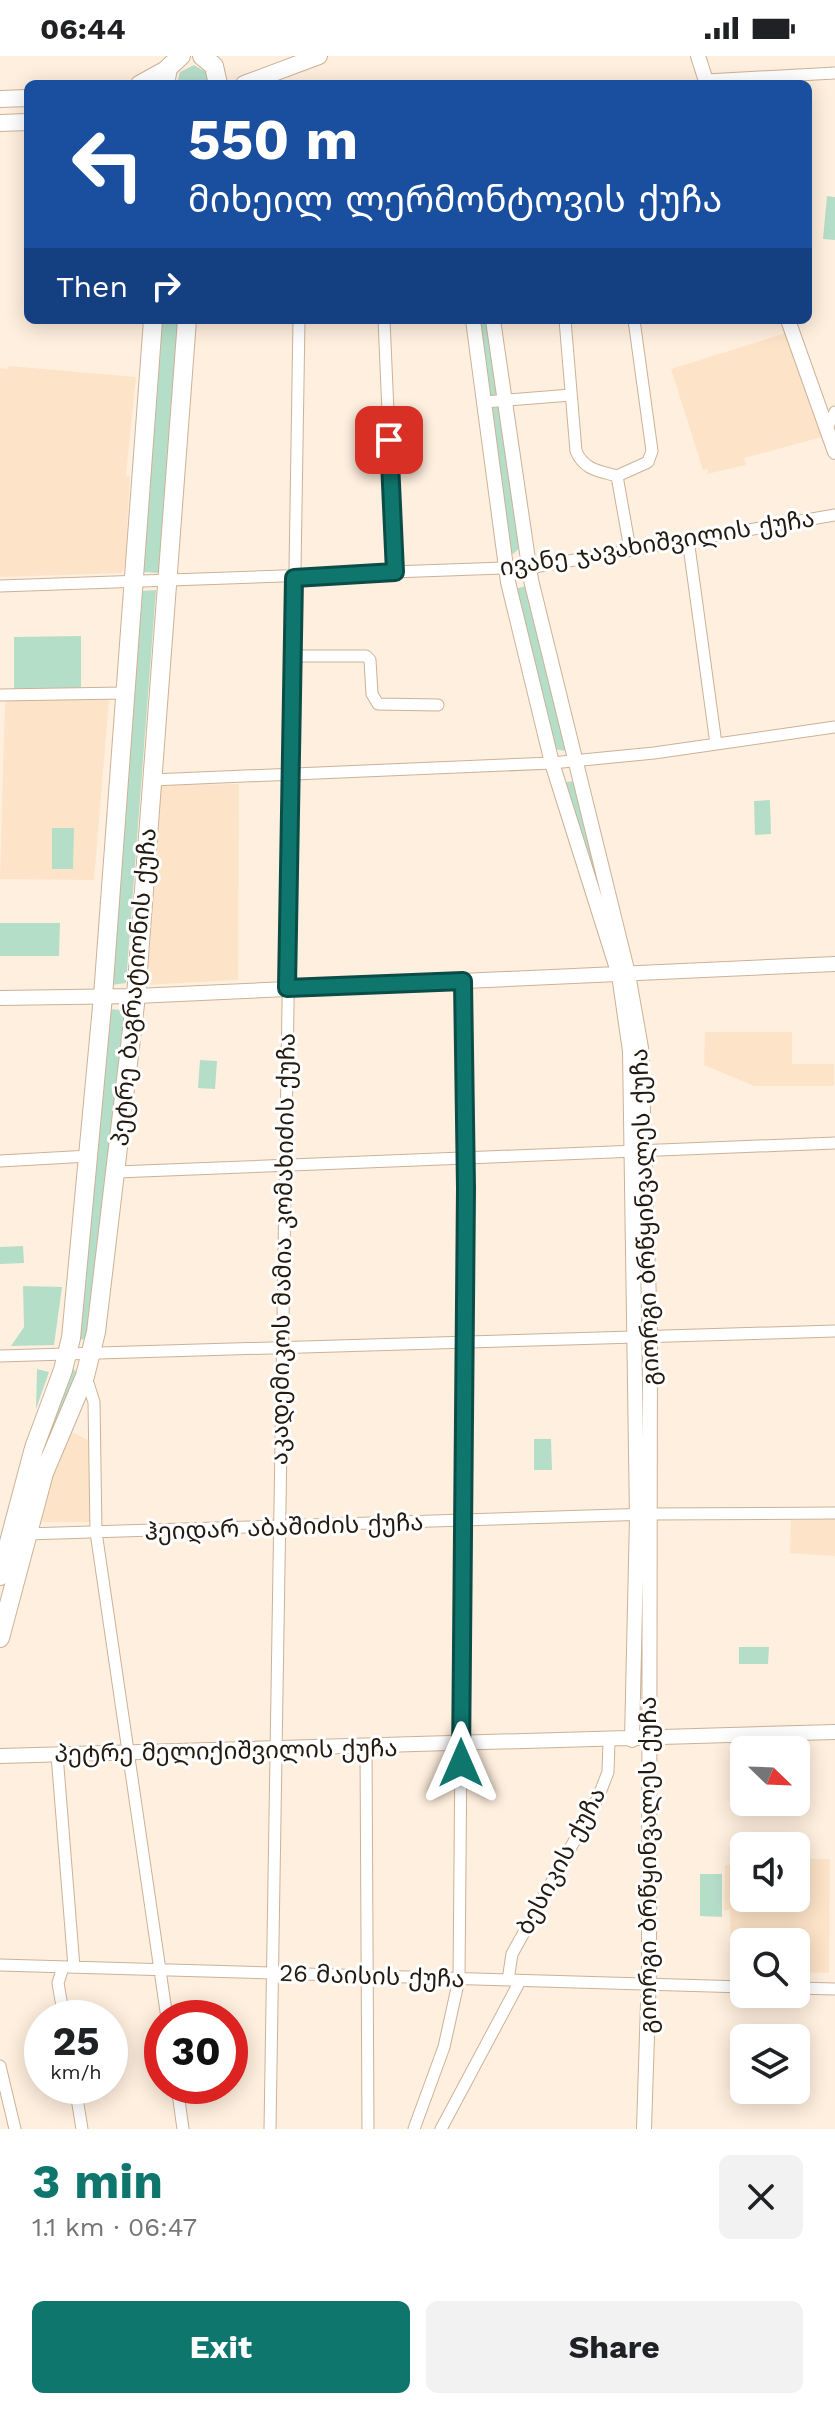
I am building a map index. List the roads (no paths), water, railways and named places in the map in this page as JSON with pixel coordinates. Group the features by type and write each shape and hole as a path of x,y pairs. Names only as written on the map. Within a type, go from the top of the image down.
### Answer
{"main road":[{"path":"255,80 319,56"},
{"path":"206,57 214,66 217,80"},
{"path":"146,80 174,64"},
{"path":"0,99 24,98"},
{"path":"0,123 24,122"},
{"name":"პეტრე ბაგრატიონის ქუჩა","path":"0,1576 34,1448 68,1356 103,996 153,324"},
{"name":"პეტრე ბაგრატიონის ქუჩა","path":"0,1638 12,1536 44,1473 85,1376 91,1354 117,1172 136,996 187,324"}],"street":[{"path":"698,56 706,80"},
{"path":"735,80 835,73"},
{"name":"აკადემიკოს მამია კომახიძის ქუჩა","path":"270,2129 299,324"},
{"path":"384,324 395,572"},
{"name":"გიორგი ბრწყინვალეს ქუჩა","path":"474,324 506,569 552,763 624,974"},
{"name":"გიორგი ბრწყინვალეს ქუჩა","path":"494,324 507,401 528,567 624,974 638,1150 643,1335 643,1515 649,1739 644,2129"},
{"path":"565,324 581,462 617,476 648,462 652,451 635,324"},
{"path":"789,324 835,452"},
{"path":"484,402 571,395"},
{"path":"827,428 835,412"},
{"path":"617,476 630,549"},
{"name":"ივანე ჯავახიშვილის ქუჩა","path":"0,586 166,583 506,569 835,515"},
{"path":"688,539 716,744"},
{"path":"293,656 366,656 370,660 372,694 378,704 438,705"},
{"path":"0,695 124,693"},
{"path":"152,780 552,763 835,727"},
{"path":"0,998 136,996 835,964"},
{"path":"414,2129 444,2047 459,1979 466,1158 463,981"},
{"path":"117,1172 835,1143"},
{"path":"0,1161 89,1156"},
{"path":"0,1356 835,1331"},
{"path":"85,1376 94,1402 96,1532 164,2000"},
{"name":"ჰეიდარ აბაშიძის ქუჩა","path":"12,1536 643,1515 835,1513"},
{"name":"გიორგი ბრწყინვალეს ქუჩა","path":"632,1740 643,1515"},
{"name":"პეტრე მელიქიშვილის ქუჩა","path":"0,1756 609,1741 835,1732"},
{"name":"ბესიკის ქუჩა","path":"441,2129 514,1980 512,1954 598,1798 608,1772 609,1741"},
{"path":"366,1747 368,2129"},
{"path":"57,1755 69,1967 58,1983 61,2000"},
{"name":"26 მაისის ქუჩა","path":"0,1965 730,1987"},
{"path":"810,1988 835,1989"},
{"path":"0,2066 15,2129"},
{"path":"78,2104 82,2129"},
{"path":"180,2104 183,2129"}]}
